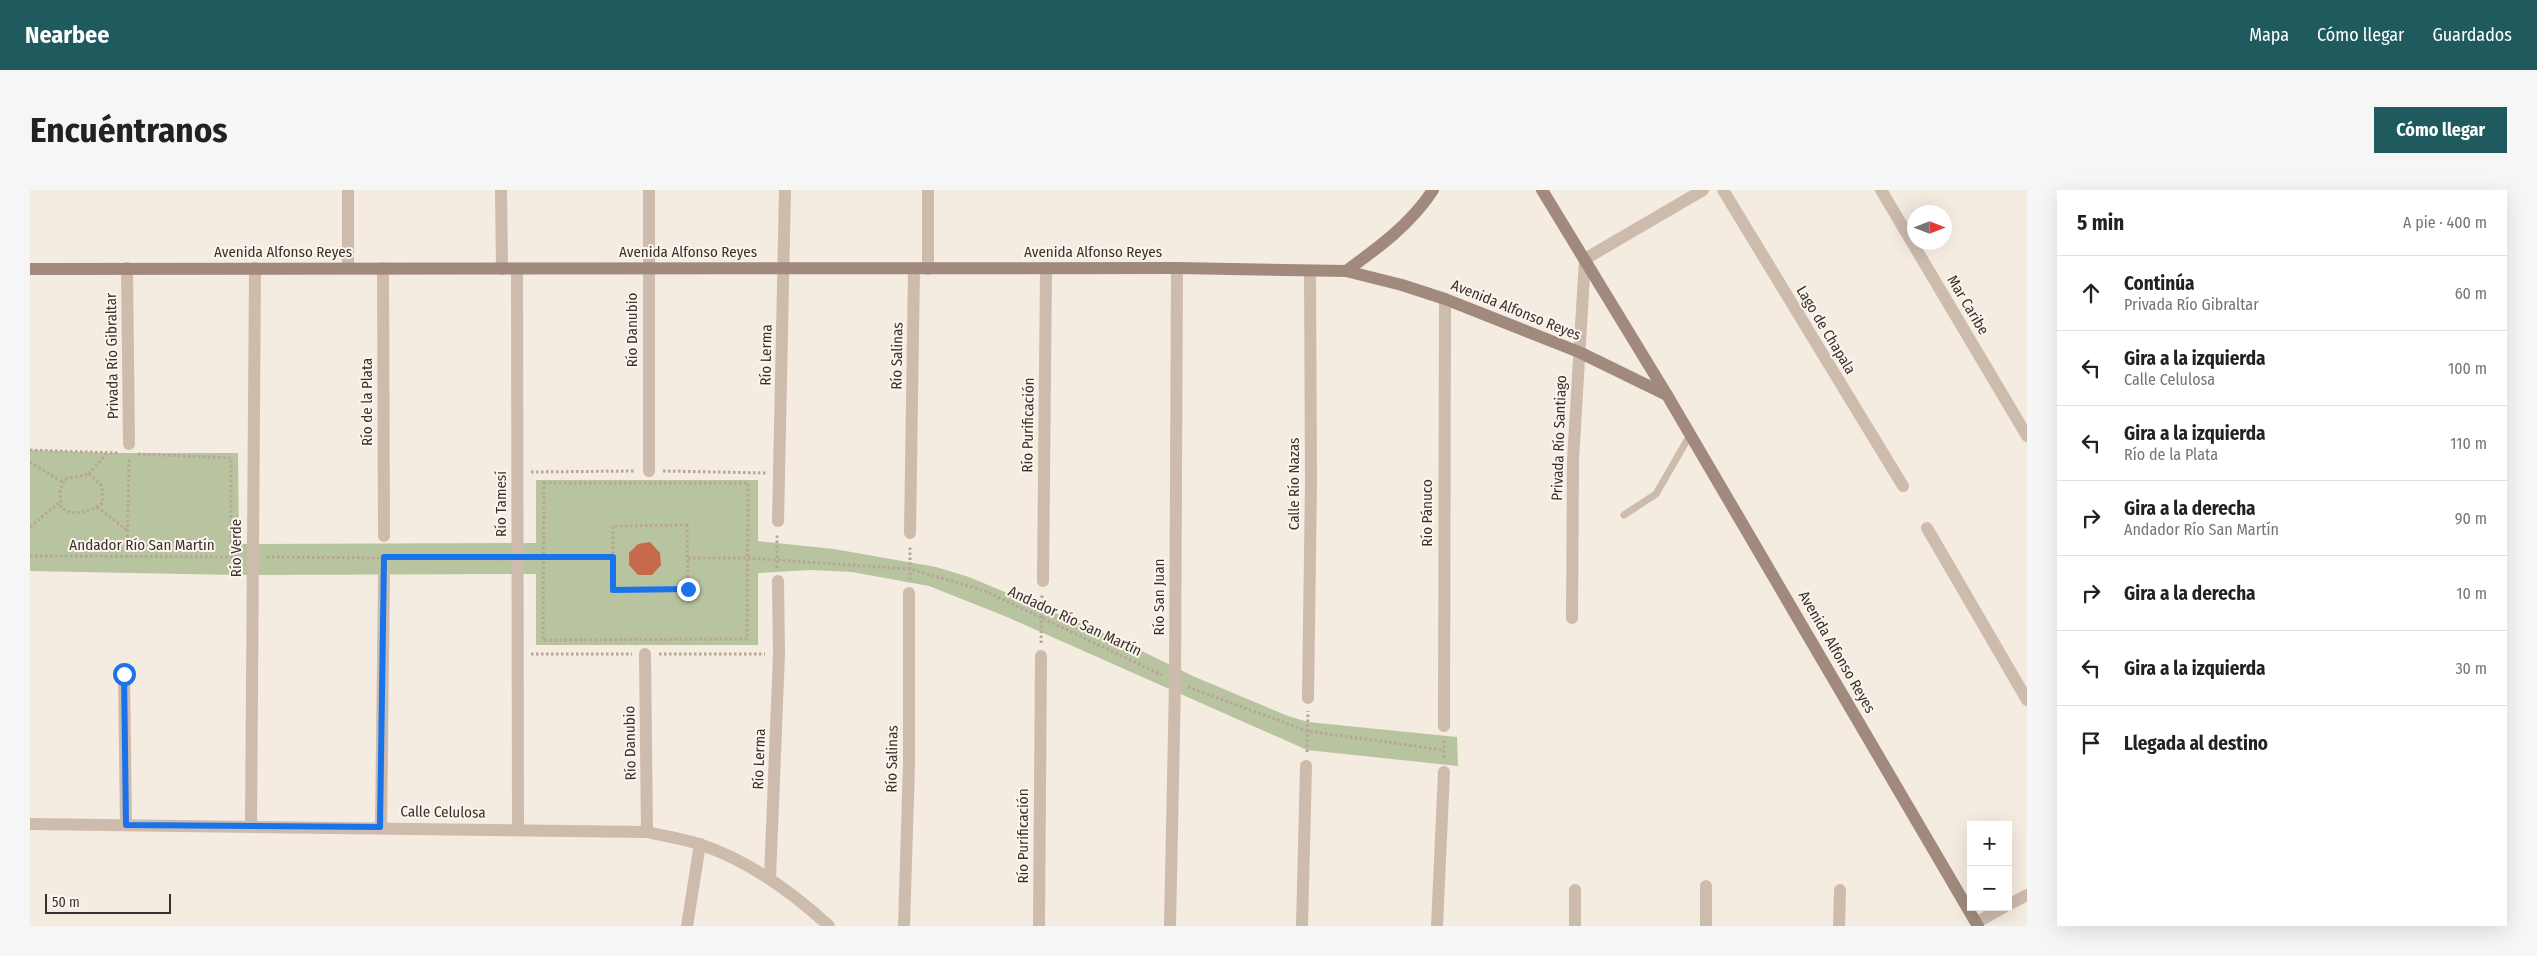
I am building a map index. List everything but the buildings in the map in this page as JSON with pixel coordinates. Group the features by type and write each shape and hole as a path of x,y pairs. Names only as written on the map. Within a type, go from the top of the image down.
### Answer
{"street":[{"path":"348,190 348,268"},
{"path":"502,190 502,269"},
{"name":"Río Danubio","path":"649,190 649,471"},
{"name":"Río Lerma","path":"778,521 784,190"},
{"path":"928,190 928,269"},
{"path":"1346,271 1382,245 1404,225 1424,204 1433,190"},
{"name":"Avenida Alfonso Reyes","path":"1542,190 1667,395 1977,924"},
{"path":"1585,259 1702,190"},
{"name":"Lago de Chapala","path":"1723,190 1903,486"},
{"name":"Mar Caribe","path":"1881,190 2027,436"},
{"name":"Privada Río Santiago","path":"1572,618 1573,460 1585,259"},
{"name":"Privada Río Gibraltar","path":"127,268 130,449"},
{"name":"Río Verde","path":"251,827 255,268"},
{"name":"Río de la Plata","path":"383,268 384,536"},
{"name":"Río Purificación","path":"1043,581 1046,268"},
{"name":"Avenida Alfonso Reyes","path":"30,269 1178,268 1346,271 1445,299 1579,352 1667,395"},
{"name":"Río San Juan","path":"1170,926 1175,682 1178,268"},
{"name":"Río Tamesí","path":"517,269 518,830"},
{"name":"Río Salinas","path":"910,533 914,269"},
{"name":"Calle Río Nazas","path":"1308,698 1311,483 1310,271"},
{"name":"Río Pánuco","path":"1444,726 1445,299"},
{"path":"1927,528 2027,700"},
{"path":"380,827 384,576"},
{"name":"Río Lerma","path":"770,878 779,654 778,581"},
{"name":"Río Salinas","path":"904,926 909,764 909,593"},
{"name":"Río Danubio","path":"645,654 647,832"},
{"name":"Río Purificación","path":"1039,926 1041,656"},
{"path":"124,674 126,825"},
{"path":"1302,926 1306,766"},
{"path":"1437,926 1444,772"},
{"name":"Calle Celulosa","path":"30,824 380,827 647,832 700,844 770,878 825,924"},
{"path":"687,926 700,844"},
{"path":"1706,886 1706,926"},
{"path":"1575,926 1576,890"},
{"path":"1839,926 1840,890"},
{"path":"2012,903 2027,894"},
{"path":"1977,924 1998,911"}],"lane":[{"path":"1624,515 1656,494 1690,434"}],"path":[{"path":"128,557 130,449"},
{"path":"30,450 107,453 130,449 231,458 231,557"},
{"path":"89,474 102,486 103,503 89,512 72,514 62,508 60,492 65,479 89,474 107,453"},
{"path":"30,462 64,483"},
{"path":"543,640 544,483"},
{"path":"747,639 748,483"},
{"path":"30,527 61,502"},
{"path":"97,507 128,531"},
{"path":"778,521 778,581"},
{"path":"687,525 688,558 688,589 613,590 613,526 687,525"},
{"path":"909,593 910,533"},
{"path":"384,536 384,576"},
{"name":"Andador Río San Martín","path":"30,556 517,559 613,557"},
{"name":"Andador Río San Martín","path":"688,558 747,558 910,569 985,591 1175,682 1307,731 1444,750"},
{"path":"1041,656 1043,581"},
{"path":"1306,766 1308,698"},
{"path":"1444,726 1444,772"}],"green space":[{"path":"30,450 107,453 238,453 239,544 536,543 536,480 758,480 758,541 834,549 936,567 969,577 1113,637 1195,677 1288,716 1308,722 1457,737 1458,766 1307,750 1007,617 929,586 852,572 810,570 758,573 758,645 536,645 536,574 236,575 30,571"}],"route":[{"path":"124,674 126,825 380,827 384,557 517,559 613,557 613,590 688,589"}]}
